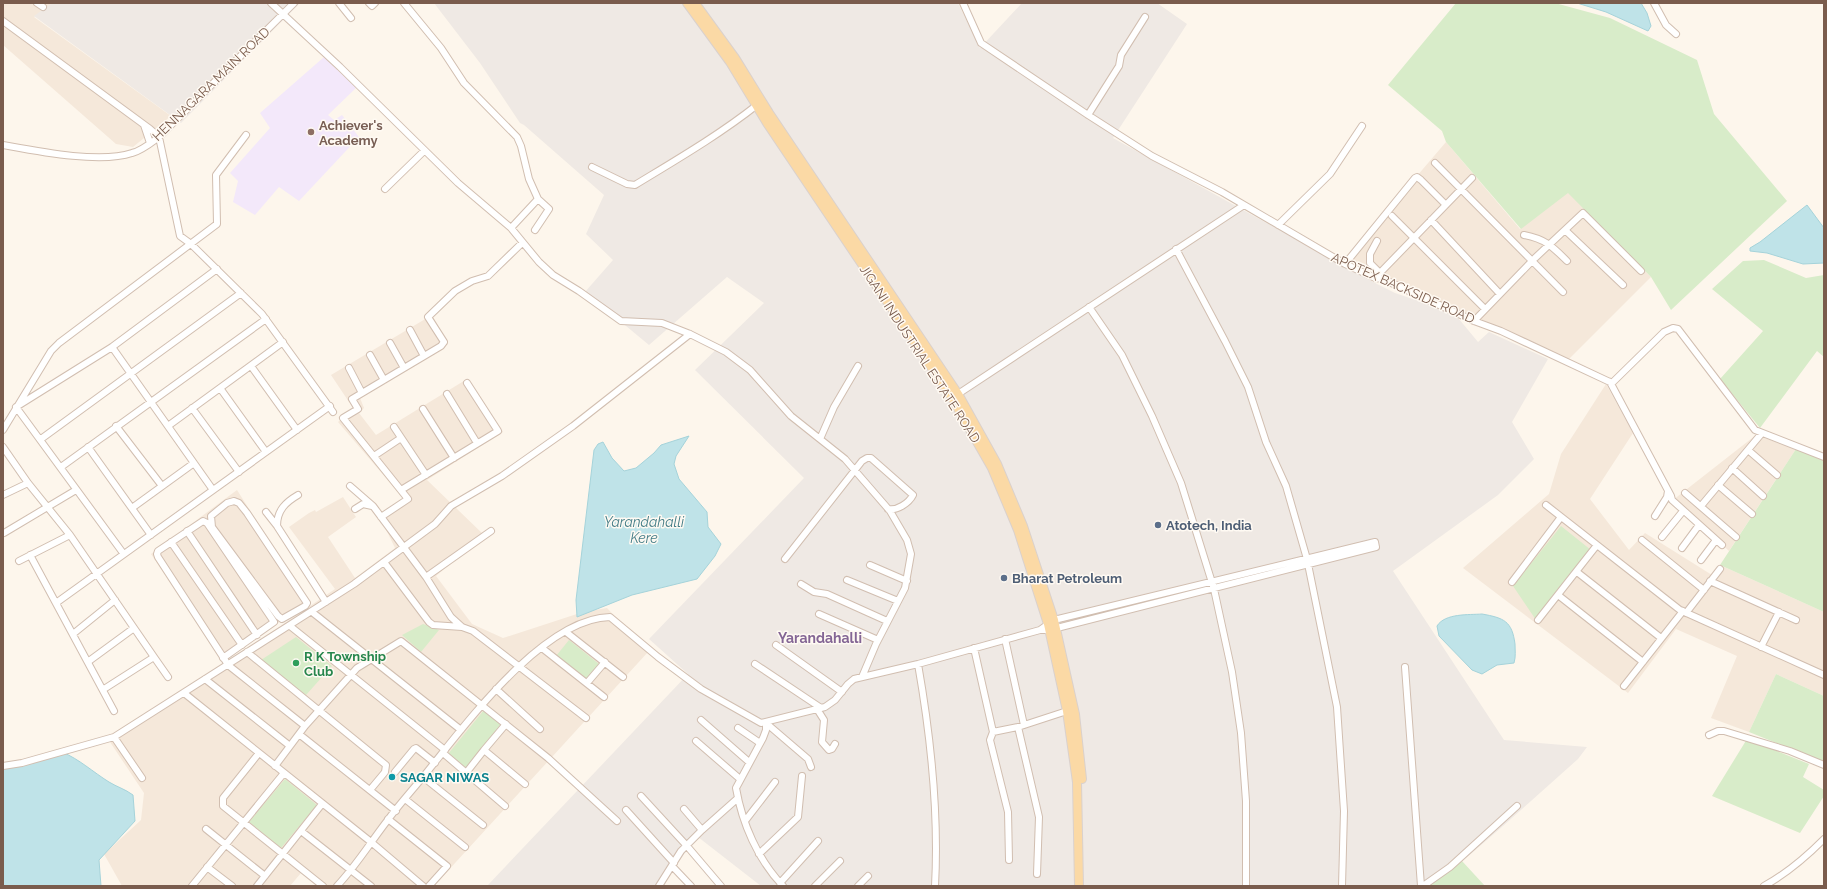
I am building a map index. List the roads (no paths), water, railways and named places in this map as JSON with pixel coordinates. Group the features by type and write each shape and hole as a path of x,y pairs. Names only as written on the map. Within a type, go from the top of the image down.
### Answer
{"main road":[{"name":"JIGANI INDUSTRIAL ESTATE ROAD","path":"687,3 730,62 767,123 955,396"},
{"name":"JIGANI INDUSTRIAL ESTATE ROAD","path":"695,3 735,58 769,113 955,396 997,464 1023,526 1052,626 1075,714 1082,781 1084,819 1083,886"},
{"name":"JIGANI INDUSTRIAL ESTATE ROAD","path":"1052,626 1067,711 1077,782 1079,820 1079,886"}],"street":[{"path":"37,3 42,7"},
{"path":"271,3 340,67 458,183 511,228 522,243 553,275 621,320 662,324 690,334 726,352 750,370 791,416 845,459 855,470 888,509 907,540 911,554 907,581 878,640 862,677"},
{"name":"HENNAGARA MAIN ROAD","path":"3,145 101,158 132,153 159,137 294,3"},
{"path":"339,3 351,18"},
{"path":"369,3 372,6 375,3"},
{"path":"404,3 442,48 464,83 517,137 521,146 526,170 538,198 549,209 535,230"},
{"name":"APOTEX BACKSIDE ROAD","path":"963,3 981,42 1088,115 1152,156 1222,192 1345,264 1377,276 1474,321 1502,331 1611,382"},
{"path":"1654,3 1666,25 1676,34"},
{"path":"1088,115 1119,66 1121,55 1145,17"},
{"path":"3,21 159,137 180,236 191,244 217,269 266,319 331,409 297,430 151,535 123,553 56,603"},
{"path":"592,167 627,184 635,185 696,148 740,119 757,105"},
{"path":"144,125 150,143"},
{"path":"1278,225 1330,174 1362,126"},
{"path":"3,430 51,351 59,343 217,224 216,176 246,135"},
{"path":"385,189 424,151"},
{"path":"1435,163 1563,292"},
{"path":"1345,264 1415,178 1418,177 1446,205"},
{"path":"1376,240 1370,254 1370,263 1377,276 1472,178"},
{"path":"511,228 538,198"},
{"path":"955,396 1244,205"},
{"path":"1474,321 1550,244 1583,213 1642,271"},
{"path":"1392,216 1485,309"},
{"path":"1431,220 1500,294"},
{"path":"1565,230 1623,285"},
{"path":"1524,235 1540,239 1550,244 1567,261"},
{"path":"381,517 408,499 344,418 358,408 352,399 441,346 444,342 428,317 455,291 472,281 488,276 522,243"},
{"path":"1176,250 1248,387 1266,442 1286,486 1307,562 1337,707 1344,811 1342,886"},
{"path":"16,408 112,347 217,269"},
{"path":"41,439 241,294"},
{"path":"1089,307 1122,354 1152,416 1181,483 1214,589 1232,672 1241,733 1246,801 1246,886"},
{"path":"61,467 266,319"},
{"path":"1722,545 1672,500 1611,382 1664,332 1673,328 1678,329 1755,430 1824,457"},
{"path":"410,330 424,356"},
{"path":"3,766 114,737 184,693 306,616 404,548 435,524 451,506 502,476 573,426 690,334"},
{"path":"168,426 283,342"},
{"path":"390,343 404,368"},
{"path":"112,347 213,490"},
{"path":"370,355 384,380"},
{"path":"251,366 297,430"},
{"path":"820,439 834,407 858,366"},
{"path":"350,368 362,393"},
{"path":"401,490 498,431 467,383"},
{"path":"220,388 266,452"},
{"path":"447,394 478,443"},
{"path":"16,408 41,439 76,490 123,553"},
{"path":"192,408 239,472"},
{"path":"423,409 454,458"},
{"path":"116,426 162,486"},
{"path":"394,427 426,475"},
{"path":"1701,506 1762,433"},
{"path":"374,456 401,438"},
{"path":"3,447 28,483 70,535 168,677"},
{"path":"88,447 151,535"},
{"path":"1748,450 1777,475"},
{"path":"785,559 862,461 867,458 871,458 913,495 898,508 893,510 888,509"},
{"path":"132,508 194,463"},
{"path":"1732,468 1763,496"},
{"path":"3,496 28,483"},
{"path":"1718,485 1752,514"},
{"path":"350,486 373,506 426,577 451,617 462,627"},
{"path":"4,533 76,490"},
{"path":"1655,516 1667,498 1668,491"},
{"path":"1685,493 1736,537"},
{"path":"277,526 280,512 287,502 298,495"},
{"path":"234,501 239,502 307,603 291,614 282,619 278,616 212,527 211,516 227,503 234,501"},
{"path":"355,509 363,504 373,506"},
{"path":"1546,505 1684,612 1824,675"},
{"path":"1662,537 1683,511"},
{"path":"266,512 277,526 326,602"},
{"path":"1512,582 1562,517"},
{"path":"223,658 274,623 274,620 207,523 202,521 158,551 157,554 223,658 228,665 304,726"},
{"path":"1682,548 1698,525"},
{"path":"426,577 491,531"},
{"path":"187,532 257,635"},
{"path":"19,561 70,535"},
{"path":"1642,540 1704,590"},
{"path":"1701,560 1716,540"},
{"path":"171,542 242,645"},
{"path":"1052,626 1214,589 1376,544"},
{"path":"1538,620 1597,545"},
{"path":"30,555 89,661 114,711"},
{"path":"384,562 429,622 433,625 462,627 473,631 586,718"},
{"path":"337,886 352,870 388,819 496,689 519,666 542,648 566,632 596,617 610,617 658,657 701,689 761,723 766,723 784,716 819,709 835,700 854,679 918,664 1212,582 1307,562"},
{"path":"870,565 907,581"},
{"path":"1624,686 1720,569"},
{"path":"1577,572 1662,638"},
{"path":"847,580 898,601"},
{"path":"1710,581 1796,620"},
{"path":"801,584 814,592 827,594 887,621"},
{"path":"1558,595 1643,662"},
{"path":"73,634 115,600"},
{"path":"300,609 306,616"},
{"path":"312,612 461,730"},
{"path":"1761,647 1778,612"},
{"path":"291,614 297,621"},
{"path":"818,614 878,640"},
{"path":"290,626 444,751 466,773 505,806"},
{"path":"89,661 134,628"},
{"path":"566,632 623,677"},
{"path":"1005,639 1039,817 1037,874"},
{"path":"275,766 304,726 350,675 370,659 401,641 566,773 617,821"},
{"path":"776,645 842,692"},
{"path":"542,648 604,697"},
{"path":"974,648 993,732 990,740 1008,812 1009,860"},
{"path":"247,652 386,765 385,772 370,790"},
{"path":"104,689 154,657"},
{"path":"587,684 605,662"},
{"path":"755,664 819,709 824,720 822,742 829,750 832,749 835,744"},
{"path":"918,664 933,767 936,852 934,886"},
{"path":"1405,666 1422,886 1450,867 1517,806"},
{"path":"205,679 290,746"},
{"path":"496,689 540,729"},
{"path":"184,693 371,842 423,886"},
{"path":"993,732 1021,726 1067,711"},
{"path":"701,720 749,762"},
{"path":"766,723 766,730 736,788 745,821 759,854 764,864 781,884 818,841"},
{"path":"766,723 808,759 811,767"},
{"path":"466,773 506,724"},
{"path":"738,728 760,743"},
{"path":"1709,735 1718,731 1724,731 1790,751 1824,765"},
{"path":"299,734 396,811"},
{"path":"114,737 142,778"},
{"path":"696,741 740,779"},
{"path":"395,772 416,748 435,763"},
{"path":"484,750 525,784"},
{"path":"259,753 223,798 223,806 323,886"},
{"path":"192,886 284,773"},
{"path":"759,854 798,817 802,776"},
{"path":"423,777 483,825"},
{"path":"745,821 775,782"},
{"path":"640,796 687,846 721,886"},
{"path":"659,886 687,846 702,830 738,798"},
{"path":"405,799 465,847"},
{"path":"257,886 322,804"},
{"path":"684,809 702,830"},
{"path":"626,810 691,886"},
{"path":"388,819 447,866 428,886"},
{"path":"206,829 265,876"},
{"path":"301,831 371,886"},
{"path":"1764,886 1801,861 1824,839"},
{"path":"815,886 840,860"},
{"path":"208,867 232,886"},
{"path":"858,886 868,876"}],"water":[{"path":"1577,3 1641,3 1647,13 1651,26 1648,31 1606,12"},
{"path":"1807,205 1824,228 1824,263 1803,264 1767,253 1750,251 1750,248 1760,242"},
{"name":"Yarandahalli Kere","path":"689,436 676,456 674,464 679,479 707,512 708,527 721,544 715,556 697,579 632,595 577,617 576,600 594,450 598,444 603,442 612,458 624,471 636,468 661,445"},
{"path":"1482,614 1501,619 1509,625 1514,636 1515,658 1514,663 1497,665 1482,674 1472,670 1439,636 1437,626 1441,622 1451,617"},
{"path":"62,752 80,762 109,782 133,795 135,821 99,860 101,886 3,886 3,766"}],"place":[{"name":"Achiever's Academy","path":"311,132"},
{"name":"Atotech, India","path":"1158,525"},
{"name":"Bharat Petroleum","path":"1004,578"},
{"name":"R K Township Club","path":"296,663"},
{"name":"SAGAR NIWAS","path":"392,777"}],"district":[{"name":"Yarandahalli","path":"820,638"}]}
